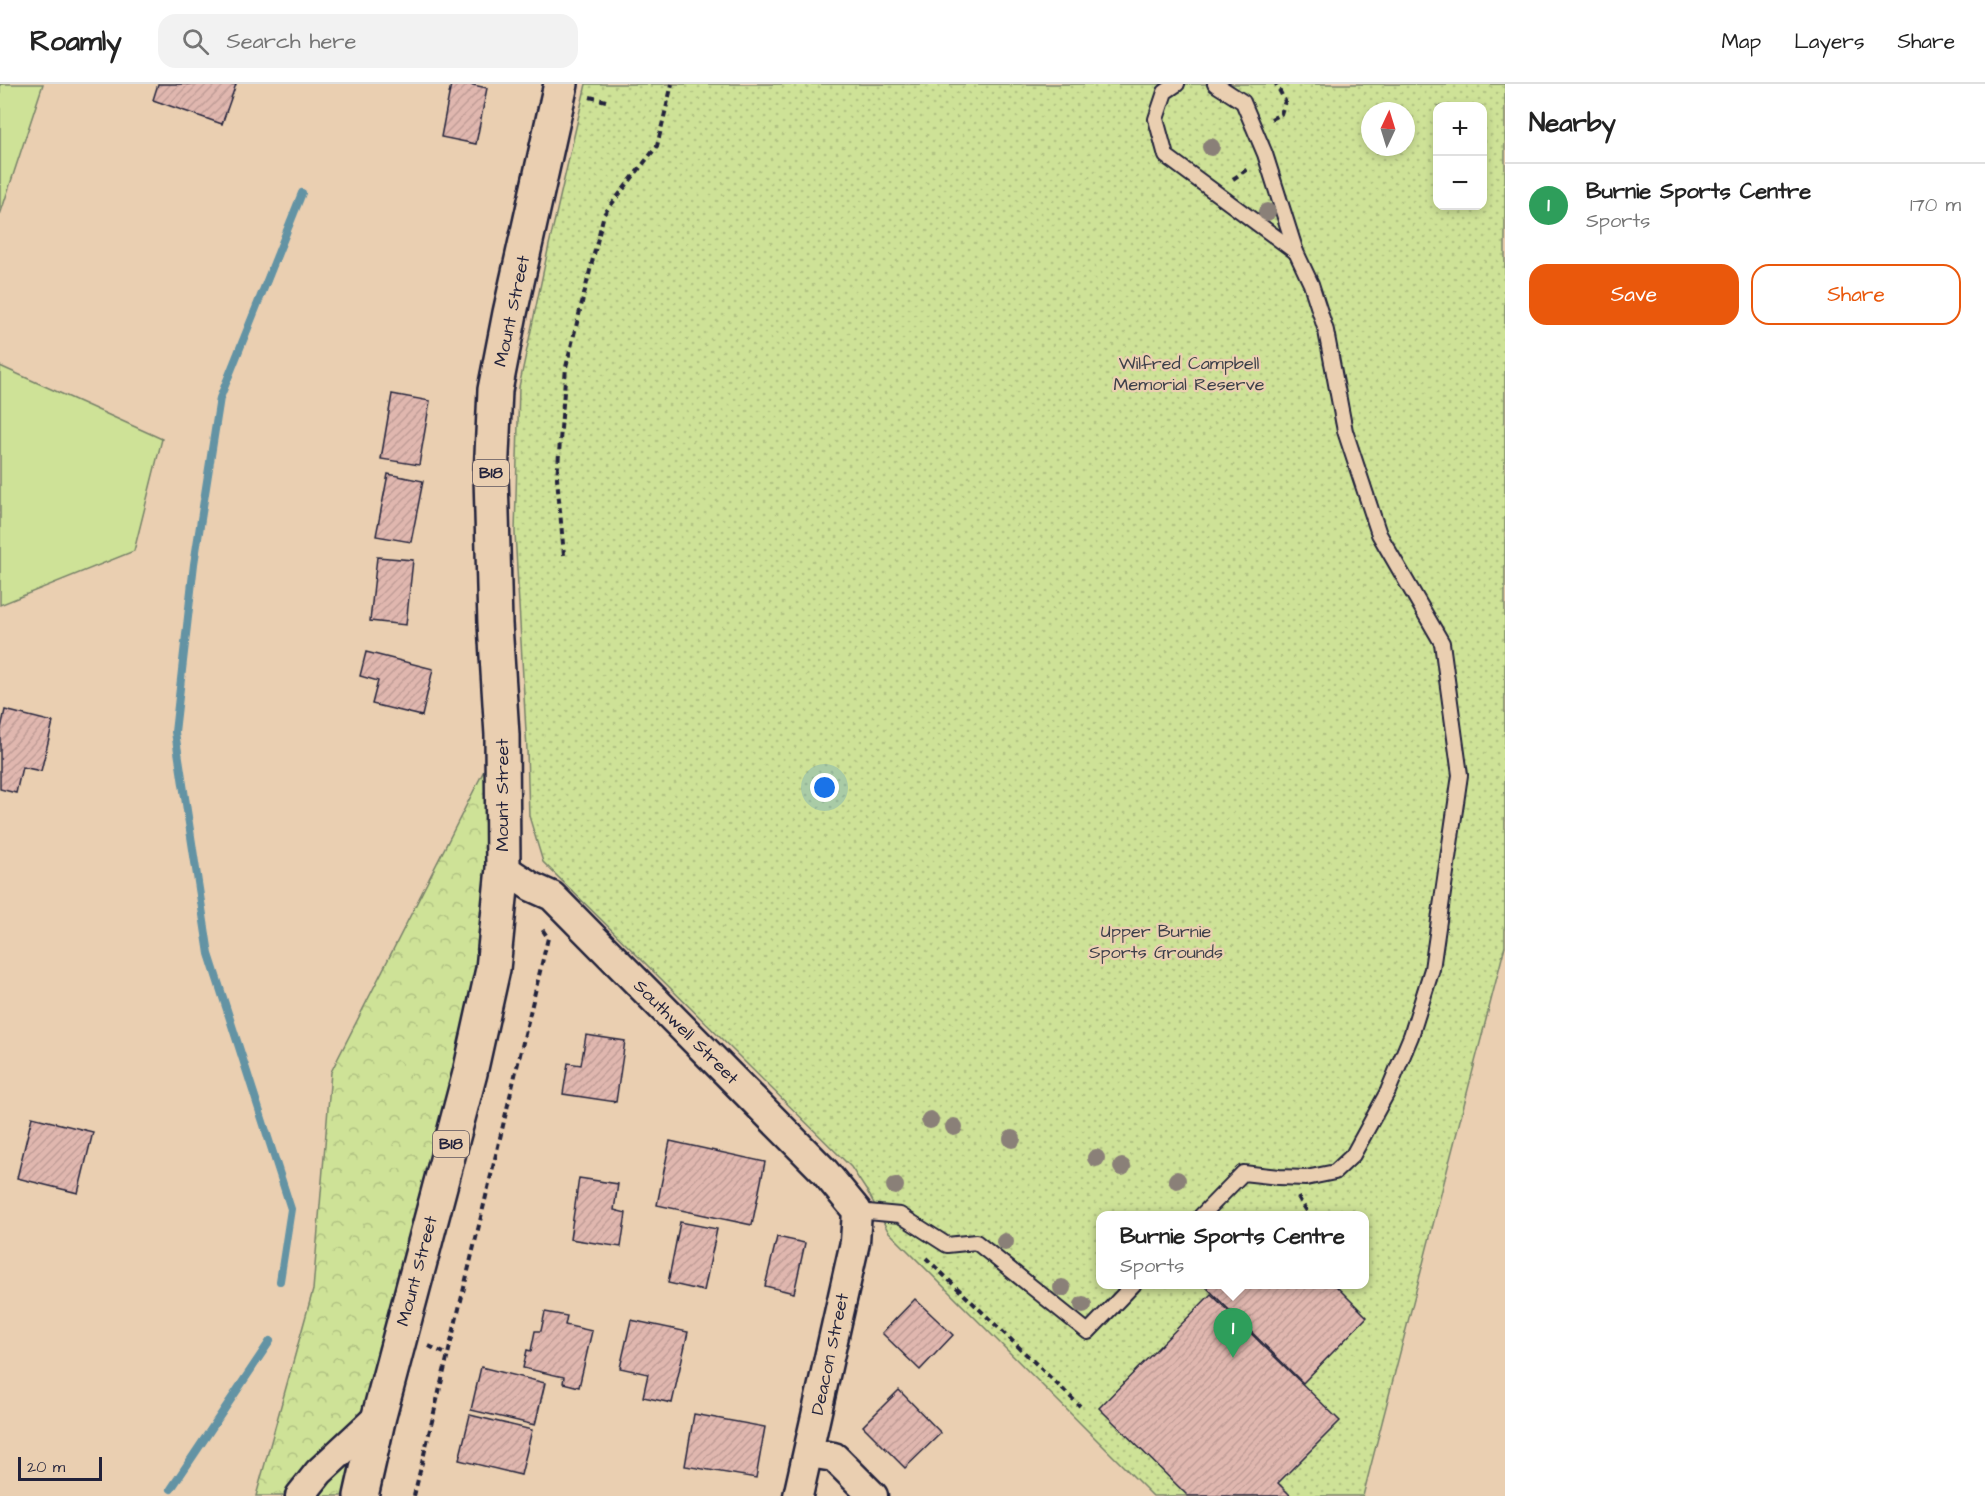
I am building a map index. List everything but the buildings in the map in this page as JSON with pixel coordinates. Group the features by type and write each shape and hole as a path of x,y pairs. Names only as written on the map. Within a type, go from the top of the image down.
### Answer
{"highway":[{"name":"Mount Street","path":"361,1496 379,1416 475,1050 493,969 502,868 502,735 495,624 490,476 495,390 561,84"}],"street":[{"name":"Southwell Street","path":"502,868 532,887 552,896 824,1171 857,1211"},
{"name":"Deacon Street","path":"798,1496 855,1242 857,1211"},
{"path":"300,1496 319,1472 379,1416"},
{"path":"809,1453 834,1457 873,1496"}],"lane":[{"path":"1177,84 1165,92 1156,119 1166,156 1296,252"},
{"path":"1205,1211 1243,1173 1306,1178 1335,1172 1356,1150 1388,1091 1411,1036 1432,969 1460,775 1442,643 1378,534 1345,431 1326,331 1311,284 1296,252 1265,154 1243,102 1215,84"},
{"path":"857,1211 900,1215 947,1245 976,1242 1088,1332 1129,1289"}],"path":[{"path":"564,555 557,478 566,367 604,214 657,146 672,84"},
{"path":"1254,128 1281,114 1285,101 1276,84"},
{"path":"1211,190 1240,175 1265,154"},
{"path":"414,1496 548,938 542,928"},
{"path":"900,1215 912,1245 1080,1406"}],"green space":[{"path":"0,84 43,84 0,215"},
{"name":"Wilfred Campbell Memorial Reserve","path":"586,84 1505,84 1505,946 1363,1496 1153,1496 888,1231 870,1196 851,1167 543,862 529,816 515,532 519,387"},
{"path":"0,366 162,439 134,551 0,605"},
{"path":"502,735 503,868 361,1496 256,1496 313,1290 331,1072"}],"waterway":[{"path":"280,1281 291,1209 209,954 175,732 194,564 220,398 302,193"},
{"path":"171,1489 270,1341"}],"place":[{"name":"Burnie Sports Centre","path":"1233,1358"}],"park label":[{"name":"Upper Burnie Sports Grounds","path":"1156,941"}]}
